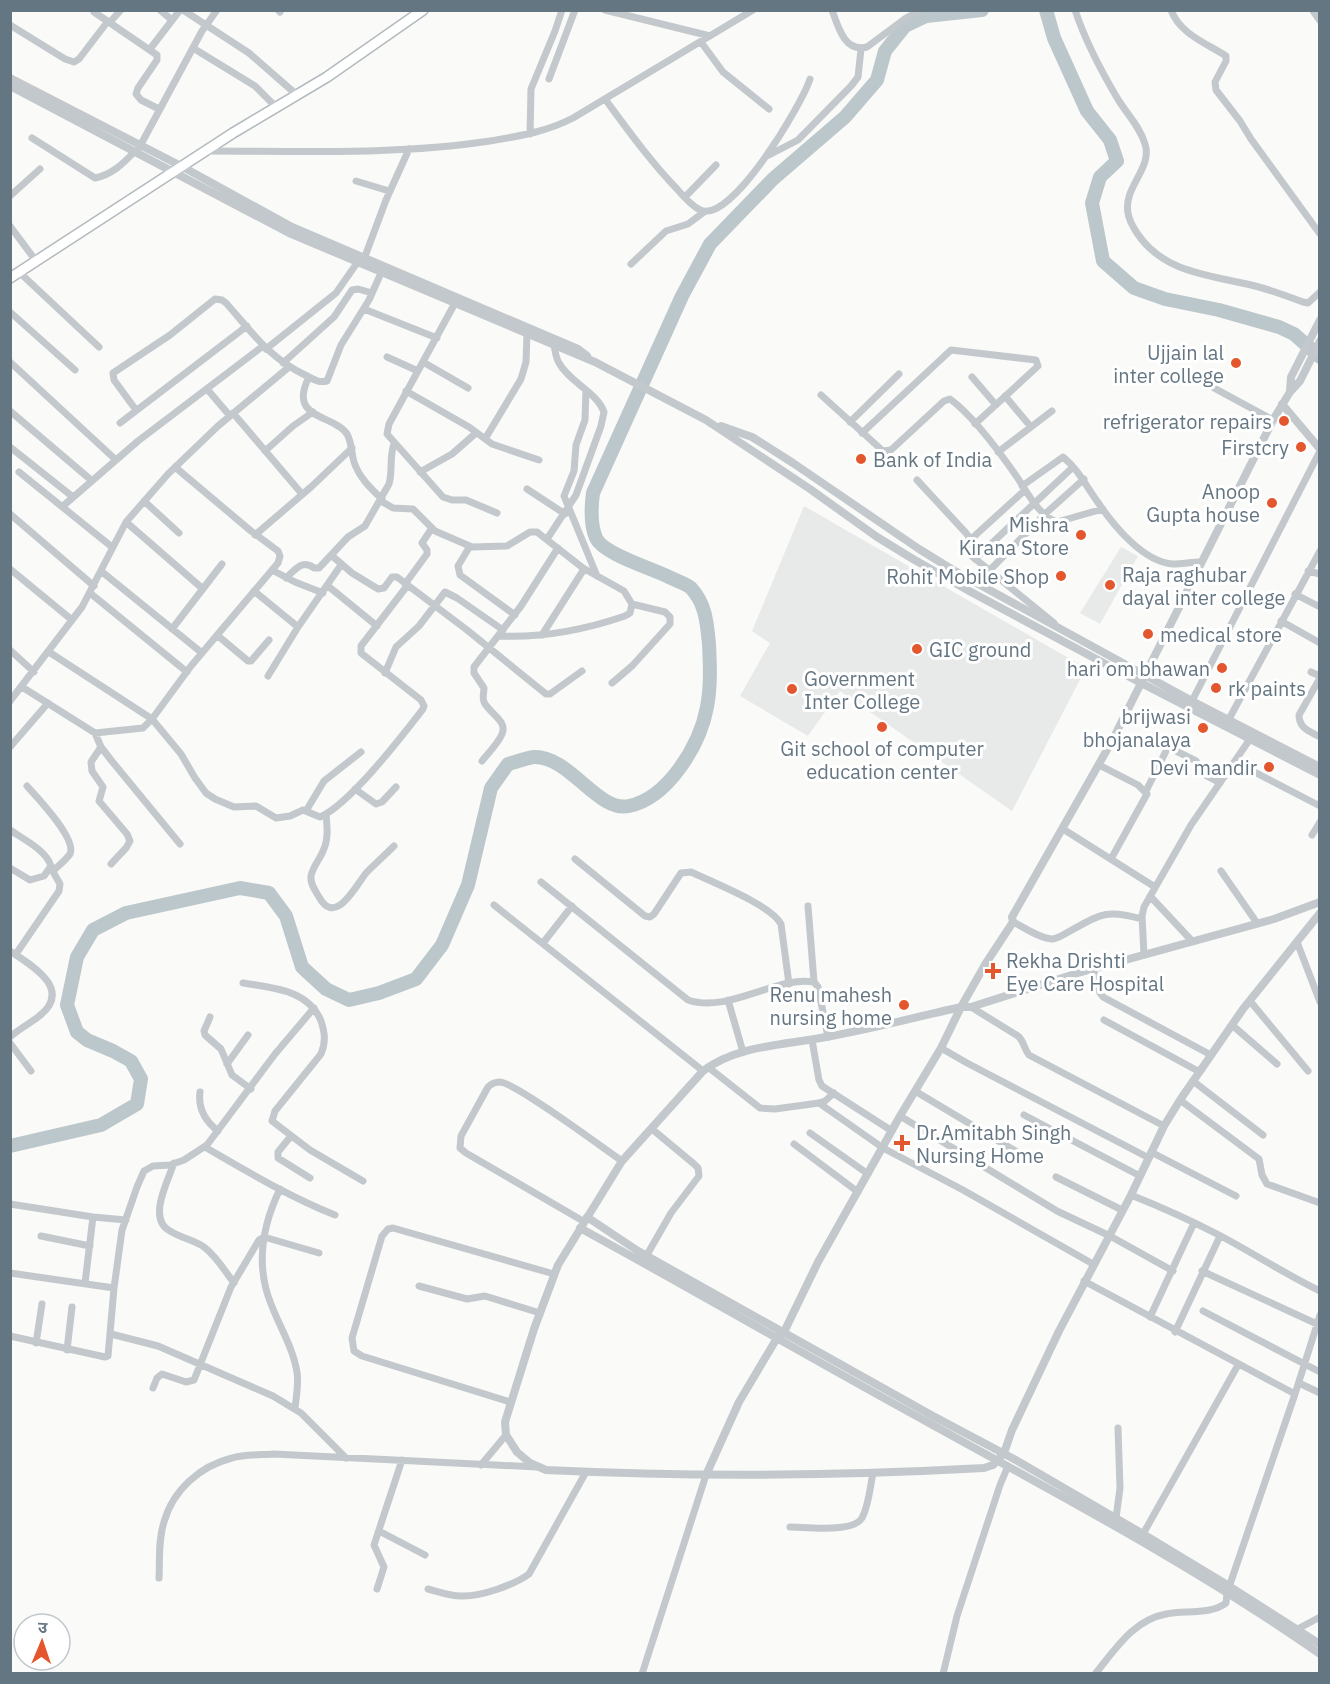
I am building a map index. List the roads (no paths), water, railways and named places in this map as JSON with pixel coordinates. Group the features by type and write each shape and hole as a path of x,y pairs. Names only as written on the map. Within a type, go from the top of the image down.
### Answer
{"main road":[{"path":"15,275 181,166 327,77 423,10"}],"street":[{"path":"10,25 65,59 74,62 121,10"},
{"path":"160,10 172,20"},
{"path":"150,49 182,10 249,53 297,95"},
{"path":"32,138 95,178 104,176 119,167 137,150 216,10"},
{"path":"530,134 531,89 562,10"},
{"path":"549,79 575,10"},
{"path":"605,10 710,36"},
{"path":"738,10 745,15"},
{"path":"206,151 409,149 470,144 530,134 560,125 753,10"},
{"path":"832,10 847,43 854,48 861,49 921,10"},
{"path":"1075,10 1089,49 1145,143 1146,158 1129,194 1127,205 1133,227 1146,245 1176,265 1207,277 1255,286 1308,303 1320,292"},
{"path":"1171,10 1174,18 1182,27 1226,56 1226,61 1215,82 1216,90 1320,234"},
{"path":"1313,10 1320,20"},
{"path":"94,12 157,55 157,60 136,94 141,100 159,108"},
{"path":"701,42 723,72 769,109"},
{"path":"193,48 255,86 276,107"},
{"path":"766,156 798,140 851,86 858,77 861,49"},
{"path":"10,78 172,172 289,233 578,349 595,362"},
{"path":"631,264 666,231 688,224 704,212 717,209 739,191 766,156 801,100 810,79"},
{"path":"10,86 137,150 181,166 381,273 595,362 706,420 877,537 971,592 1320,775"},
{"path":"605,99 658,169 685,197 704,212"},
{"path":"63,506 91,480 207,389 336,293 360,261 409,149"},
{"path":"685,197 716,165"},
{"path":"10,196 40,169"},
{"path":"356,181 389,191"},
{"path":"10,226 36,261"},
{"path":"136,410 114,380 113,373 170,335 215,298 222,300 265,347 286,365 318,382 327,381 341,345 364,309 381,273"},
{"path":"15,275 99,347"},
{"path":"10,701 72,620 92,590 126,522 144,501 175,467 286,365 334,316 352,290 358,289 372,293"},
{"path":"455,303 406,391 387,429 387,434 447,500 466,500 497,513"},
{"path":"364,309 437,338"},
{"path":"10,312 75,370"},
{"path":"642,1674 706,1475 739,1402 781,1335 818,1262 915,1090 966,1007 1013,922 1012,917 1099,765 1273,420 1290,392 1320,320"},
{"path":"120,423 247,326"},
{"path":"484,439 518,386 524,372 527,333"},
{"path":"1296,379 1320,341"},
{"path":"547,539 579,488 604,417 603,408 559,363 554,345"},
{"path":"861,433 951,350 1036,360 1038,366 975,424"},
{"path":"387,357 418,371"},
{"path":"10,362 116,460"},
{"path":"423,362 468,388"},
{"path":"850,422 899,374"},
{"path":"309,377 304,387 303,398 321,419 342,428 349,436 357,469 367,486 381,500 393,508 413,509 441,534 470,546 507,546 533,531 537,532 584,568 624,591 632,604 630,613 625,616 578,630 542,635 501,633 448,593 442,594 419,626 396,647 385,673"},
{"path":"972,378 996,405"},
{"path":"1214,388 1273,420"},
{"path":"207,389 302,494"},
{"path":"586,390 585,420 576,445 574,471 564,493 566,511 597,576"},
{"path":"406,391 500,448 539,460"},
{"path":"821,395 880,450 891,450 947,399 953,401 998,452 1023,488 1045,514 1057,522 1103,508"},
{"path":"1005,396 1031,427"},
{"path":"1192,701 1320,450 1282,404"},
{"path":"10,411 91,480"},
{"path":"998,452 1052,411"},
{"path":"265,451 313,412"},
{"path":"706,420 752,437 953,570 1192,701 1320,767"},
{"path":"420,472 452,454 476,433"},
{"path":"286,578 303,564 319,568 348,537 365,526 381,500 391,477 390,458 394,444"},
{"path":"10,447 73,496"},
{"path":"255,535 352,448"},
{"path":"1058,626 966,550 969,541 1023,488 1061,458 1065,458 1084,479 1103,508 1134,546 1172,564 1201,562"},
{"path":"94,733 138,730 147,726 202,653 280,559 279,554 175,467"},
{"path":"975,559 1073,467"},
{"path":"19,472 112,547"},
{"path":"989,571 1045,514 1084,479"},
{"path":"917,480 966,532 969,541"},
{"path":"527,489 566,511"},
{"path":"144,501 179,533"},
{"path":"10,514 92,590 187,672"},
{"path":"126,522 203,589"},
{"path":"49,652 152,719 181,754 195,778 215,799 234,807 256,806 276,818 306,811 317,817 340,805 404,733 424,706 421,700 361,653 361,646 427,554 422,543 432,528"},
{"path":"470,546 458,566 460,575 515,615"},
{"path":"482,762 504,730 483,699 484,688 474,673 474,667 515,615 558,548"},
{"path":"1229,719 1320,551"},
{"path":"331,555 341,565 378,589 384,588 393,576 398,577 546,694 550,694 582,671"},
{"path":"172,629 222,564"},
{"path":"268,676 298,627 341,565"},
{"path":"542,635 584,568"},
{"path":"10,569 72,620"},
{"path":"272,570 323,593"},
{"path":"101,571 202,653"},
{"path":"1308,571 1320,574"},
{"path":"328,586 376,626"},
{"path":"254,591 298,627"},
{"path":"1295,594 1320,607"},
{"path":"612,683 632,666 670,624 670,617 665,612 632,604"},
{"path":"1281,621 1320,643"},
{"path":"217,635 248,661 269,640"},
{"path":"10,650 34,672"},
{"path":"1311,672 1320,677 1299,715 1299,722 1303,728 1320,737"},
{"path":"22,687 94,733 101,747 180,844"},
{"path":"10,747 48,703"},
{"path":"1144,955 1142,920 1144,907 1191,825 1250,739"},
{"path":"101,747 91,762 92,771 103,787 99,801 127,834 130,841 111,864"},
{"path":"1111,859 1146,797 1146,791 1168,747 1196,761 1205,775 1220,783"},
{"path":"306,811 324,782 361,752"},
{"path":"1235,762 1320,806"},
{"path":"1099,765 1146,791"},
{"path":"10,868 30,880 44,876 69,855 70,846 58,823 27,786"},
{"path":"355,789 376,804 382,802 396,787"},
{"path":"326,814 326,843 311,883 322,904 327,907 337,906 351,896 366,873 394,846"},
{"path":"1312,835 1320,822"},
{"path":"1063,829 1155,887"},
{"path":"10,830 47,858 60,884 59,891 13,953 48,980 52,992 50,1002 44,1011 10,1037"},
{"path":"575,860 645,916 650,917 654,914 681,873 686,871 766,909 781,924 789,984"},
{"path":"1221,871 1257,923"},
{"path":"541,882 688,1000 704,1003 728,1000 789,984 814,982"},
{"path":"1150,897 1192,941"},
{"path":"537,1467 517,1452 506,1435 505,1422 554,1274 583,1222 622,1161 706,1069 743,1052 828,1037 966,1007 1257,923 1320,902"},
{"path":"494,905 760,1108 775,1109 819,1103 834,1093"},
{"path":"543,943 572,906"},
{"path":"808,906 814,982 818,987 828,1037"},
{"path":"1013,922 1052,939 1111,913 1120,913 1142,920"},
{"path":"159,1578 164,1522 177,1495 188,1481 204,1469 233,1457 274,1454 537,1467 546,1470 586,1472 706,1475 873,1473 984,1468 1001,1457 1084,1281 1110,1236 1164,1126 1198,1071 1297,942 1316,923 1320,913"},
{"path":"1297,942 1320,1002"},
{"path":"1093,969 1103,998 1211,1055"},
{"path":"243,983 294,993 314,1008 323,1029 324,1047 272,1118 274,1124 291,1136 336,1167 363,1181"},
{"path":"728,1000 743,1052"},
{"path":"1250,1001 1308,1071"},
{"path":"966,1007 1022,1039 1029,1055 1164,1126"},
{"path":"10,1335 36,1343 105,1357 109,1352 119,1248 136,1187 144,1171 153,1166 184,1160 205,1147 314,1008"},
{"path":"210,1017 204,1031 205,1035 221,1049 232,1075 251,1089"},
{"path":"1104,1020 1198,1071"},
{"path":"1232,1025 1277,1064"},
{"path":"227,1064 248,1035"},
{"path":"812,1040 822,1086 892,1131"},
{"path":"10,1043 30,1071"},
{"path":"941,1048 966,1063 1236,1196"},
{"path":"1193,1081 1263,1135"},
{"path":"622,1161 503,1082 492,1083 488,1087 461,1136 460,1148 466,1153 645,1259 933,1416 1001,1457 1116,1518 1294,1631 1320,1644"},
{"path":"915,1090 1027,1158"},
{"path":"200,1092 201,1111 218,1131"},
{"path":"1180,1100 1259,1159 1262,1175 1267,1184 1320,1203"},
{"path":"819,1103 883,1148 963,1190 1093,1264"},
{"path":"1024,1115 1140,1176"},
{"path":"900,1116 1057,1211 1110,1236 1173,1271"},
{"path":"645,1259 671,1213 699,1176 698,1168 694,1164 652,1129"},
{"path":"810,1133 868,1174"},
{"path":"291,1136 278,1152 278,1158 310,1178"},
{"path":"794,1144 858,1192"},
{"path":"205,1147 312,1206 335,1215"},
{"path":"174,1163 159,1210 161,1222 170,1232 193,1241 210,1252 234,1282"},
{"path":"1056,1177 1122,1210"},
{"path":"280,1189 271,1209 264,1237 266,1290 295,1361 297,1374 295,1409"},
{"path":"1131,1195 1220,1236 1275,1269 1320,1291"},
{"path":"10,1204 126,1220"},
{"path":"86,1283 93,1217"},
{"path":"583,1222 645,1259"},
{"path":"1150,1317 1194,1223"},
{"path":"510,1402 362,1356 354,1351 352,1338 382,1236 388,1229 393,1228 554,1274"},
{"path":"41,1236 90,1246"},
{"path":"1175,1332 1202,1270 1220,1236"},
{"path":"153,1388 157,1378 162,1374 192,1382 202,1364 234,1282 256,1245 264,1237"},
{"path":"264,1237 319,1253"},
{"path":"1202,1270 1317,1324"},
{"path":"10,1273 114,1288"},
{"path":"1084,1281 1175,1332 1295,1394"},
{"path":"419,1286 468,1299 485,1296 540,1313"},
{"path":"36,1343 42,1304"},
{"path":"67,1350 72,1307"},
{"path":"1203,1311 1320,1372"},
{"path":"1095,1674 1137,1626 1148,1619 1219,1607 1226,1603 1228,1590 1320,1315"},
{"path":"111,1334 158,1346 273,1396 308,1419 346,1458"},
{"path":"1143,1534 1238,1365"},
{"path":"1299,1383 1320,1393"},
{"path":"1116,1518 1120,1488 1118,1428"},
{"path":"481,1465 506,1435"},
{"path":"1001,1457 1008,1466 1228,1590"},
{"path":"377,1589 384,1566 374,1549 402,1460"},
{"path":"943,1674 957,1616 1008,1466"},
{"path":"428,1589 450,1595 471,1596 522,1579 534,1567 586,1472"},
{"path":"790,1527 855,1525 861,1520 873,1473"},
{"path":"379,1531 425,1555"},
{"path":"1294,1631 1320,1617"},
{"path":"1294,1631 1320,1654"}],"waterway":[{"path":"10,1146 101,1125 137,1104 141,1079 131,1061 87,1040 77,1032 67,1005 77,957 93,930 126,913 240,888 269,893 286,916 302,967 326,989 349,1000 379,993 416,979 442,945 468,885 491,788 508,764 534,757 547,759 560,765 606,801 617,806 629,806 643,801 669,781 690,753 707,707 710,668 705,614 696,594 689,587 618,555 601,544 596,538 592,522 593,493 682,296 710,244 773,179 845,117 877,80 885,51 905,26 926,16 982,10"},
{"path":"1046,10 1054,38 1087,111 1110,140 1117,161 1100,177 1092,203 1103,261 1134,288 1165,299 1219,310 1279,327 1294,334 1320,357"}],"place":[{"name":"Ujjain lal inter college","path":"1236,363"},
{"name":"refrigerator repairs","path":"1284,421"},
{"name":"Firstcry","path":"1301,447"},
{"name":"Bank of India","path":"861,459"},
{"name":"Anoop Gupta house","path":"1272,503"},
{"name":"Mishra Kirana Store","path":"1081,535"},
{"name":"Rohit Mobile Shop","path":"1061,576"},
{"name":"Raja raghubar dayal inter college","path":"1110,585"},
{"name":"medical store","path":"1148,634"},
{"name":"GIC ground","path":"917,649"},
{"name":"hari om bhawan","path":"1222,668"},
{"name":"rk paints","path":"1216,688"},
{"name":"Government Inter College","path":"792,689"},
{"name":"Git school of computer education center","path":"882,727"},
{"name":"brijwasi bhojanalaya","path":"1203,728"},
{"name":"Devi mandir","path":"1269,767"},
{"name":"Rekha Drishti Eye Care Hospital","path":"993,971"},
{"name":"Renu mahesh nursing home","path":"904,1005"},
{"name":"Dr.Amitabh Singh Nursing Home","path":"902,1143"}]}
